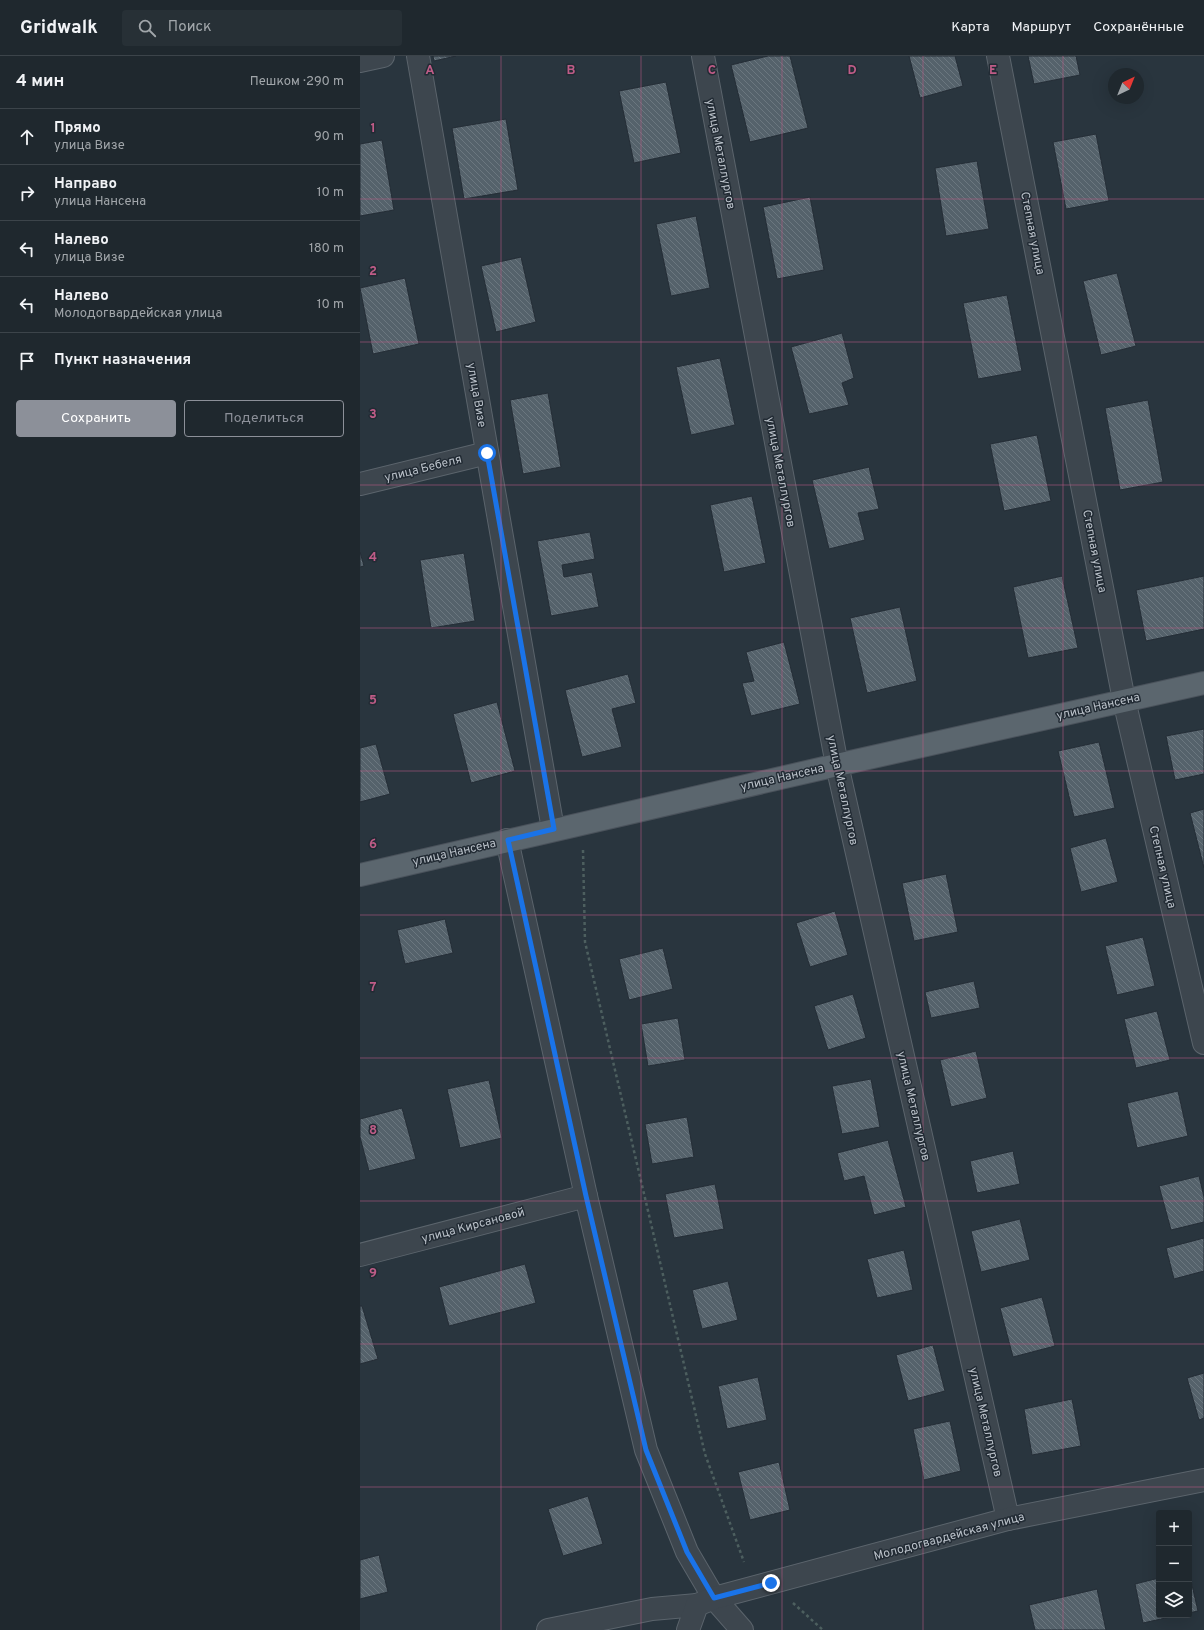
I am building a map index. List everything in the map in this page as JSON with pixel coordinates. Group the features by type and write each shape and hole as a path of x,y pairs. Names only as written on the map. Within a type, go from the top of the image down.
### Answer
{"main road":[{"name":"улица Нансена","path":"360,875 554,829 1204,683"}],"street":[{"path":"360,61 384,56"},
{"name":"улица Визе","path":"418,56 554,829"},
{"name":"улица Металлургов","path":"703,56 837,765 1008,1519"},
{"name":"Степная улица","path":"998,56 1124,700 1204,1043"},
{"name":"улица Бебеля","path":"360,484 487,453"},
{"path":"508,840 586,1196 646,1450 706,1602 742,1630"},
{"name":"улица Кирсановой","path":"360,1255 586,1196"},
{"name":"Молодогвардейская улица","path":"548,1630 652,1609 706,1602 1008,1519 1204,1480"},
{"path":"688,1630 706,1602"}],"path":[{"path":"583,845 585,942 705,1454 741,1555 764,1585 823,1630"}],"building":[{"path":"433,56 456,56 434,61"},
{"path":"768,56 790,56 808,128 750,142 731,65"},
{"path":"909,56 955,56 963,86 920,98"},
{"path":"1028,56 1076,56 1080,75 1034,84"},
{"path":"666,82 681,153 634,163 619,91"},
{"path":"506,119 518,190 464,199 452,128"},
{"path":"1096,134 1109,201 1066,209 1053,142"},
{"path":"382,140 394,210 360,216 360,144"},
{"path":"977,161 989,229 946,236 935,168"},
{"path":"810,197 824,270 777,279 763,207"},
{"path":"696,216 710,288 671,296 656,224"},
{"path":"521,257 536,322 496,332 481,266"},
{"path":"1117,273 1136,346 1101,355 1083,281"},
{"path":"405,278 419,344 373,354 360,288"},
{"path":"1007,295 1022,371 978,379 963,303"},
{"path":"842,333 854,378 842,383 849,405 809,414 791,347"},
{"path":"720,358 735,425 691,435 676,367"},
{"path":"548,393 561,467 523,474 510,400"},
{"path":"1148,400 1163,482 1120,490 1105,408"},
{"path":"1037,435 1051,501 1004,511 990,444"},
{"path":"869,467 879,509 858,513 865,540 829,549 812,480"},
{"path":"752,496 766,563 724,572 710,505"},
{"path":"590,532 595,559 562,565 564,577 592,572 599,607 551,616 537,541"},
{"path":"360,552 364,566 360,567"},
{"path":"464,553 475,621 431,628 420,560"},
{"path":"1062,576 1078,648 1028,658 1013,587"},
{"path":"1204,576 1204,629 1146,641 1136,590"},
{"path":"900,607 917,681 867,693 850,618"},
{"path":"784,642 800,704 751,716 742,683 754,681 746,652"},
{"path":"628,674 636,703 612,709 622,747 582,757 565,690"},
{"path":"497,702 515,771 471,783 453,714"},
{"path":"1204,729 1204,774 1175,780 1166,736"},
{"path":"1099,742 1115,808 1074,817 1058,751"},
{"path":"376,744 390,794 360,802 360,748"},
{"path":"1204,809 1204,868 1190,813"},
{"path":"1106,838 1118,882 1081,892 1070,848"},
{"path":"946,874 958,932 914,941 902,883"},
{"path":"835,911 848,955 810,967 796,923"},
{"path":"445,919 453,953 405,964 397,930"},
{"path":"1143,937 1155,986 1117,995 1105,946"},
{"path":"663,948 673,989 629,1000 619,959"},
{"path":"974,981 980,1008 931,1018 925,992"},
{"path":"853,994 866,1038 828,1050 814,1006"},
{"path":"1157,1011 1170,1060 1136,1068 1124,1019"},
{"path":"678,1018 685,1060 648,1066 641,1024"},
{"path":"976,1051 987,1098 951,1107 940,1060"},
{"path":"871,1079 880,1127 842,1134 832,1086"},
{"path":"489,1080 502,1138 460,1148 447,1089"},
{"path":"1178,1091 1188,1136 1137,1148 1127,1103"},
{"path":"402,1108 416,1159 369,1171 360,1137 360,1119"},
{"path":"687,1117 694,1157 652,1164 645,1124"},
{"path":"888,1140 906,1207 874,1215 864,1176 844,1181 837,1153"},
{"path":"1013,1151 1020,1184 977,1193 970,1161"},
{"path":"1199,1176 1204,1197 1204,1222 1171,1230 1159,1186"},
{"path":"715,1184 724,1229 674,1238 665,1194"},
{"path":"1020,1219 1030,1260 981,1272 971,1231"},
{"path":"1204,1238 1204,1271 1174,1279 1166,1248"},
{"path":"904,1250 913,1290 877,1298 867,1259"},
{"path":"525,1264 536,1303 449,1326 439,1287"},
{"path":"728,1281 738,1320 702,1329 692,1290"},
{"path":"1042,1297 1055,1346 1013,1357 1000,1308"},
{"path":"360,1306 362,1306 378,1359 360,1364"},
{"path":"933,1345 945,1391 908,1401 896,1355"},
{"path":"1204,1373 1204,1418 1199,1420 1187,1378"},
{"path":"758,1377 767,1420 727,1429 718,1386"},
{"path":"1072,1399 1081,1446 1032,1455 1024,1409"},
{"path":"950,1421 961,1471 924,1480 913,1429"},
{"path":"779,1462 790,1510 750,1520 738,1472"},
{"path":"588,1496 603,1544 563,1556 548,1509"},
{"path":"379,1555 388,1592 360,1599 360,1560"},
{"path":"1156,1579 1156,1618 1166,1618 1143,1623 1135,1584"},
{"path":"1192,1585 1198,1611 1192,1612"},
{"path":"1097,1589 1106,1630 1035,1630 1029,1605"}],"route":[{"path":"487,453 554,829 508,840 586,1196 646,1450 687,1552 714,1598 771,1583"}]}
